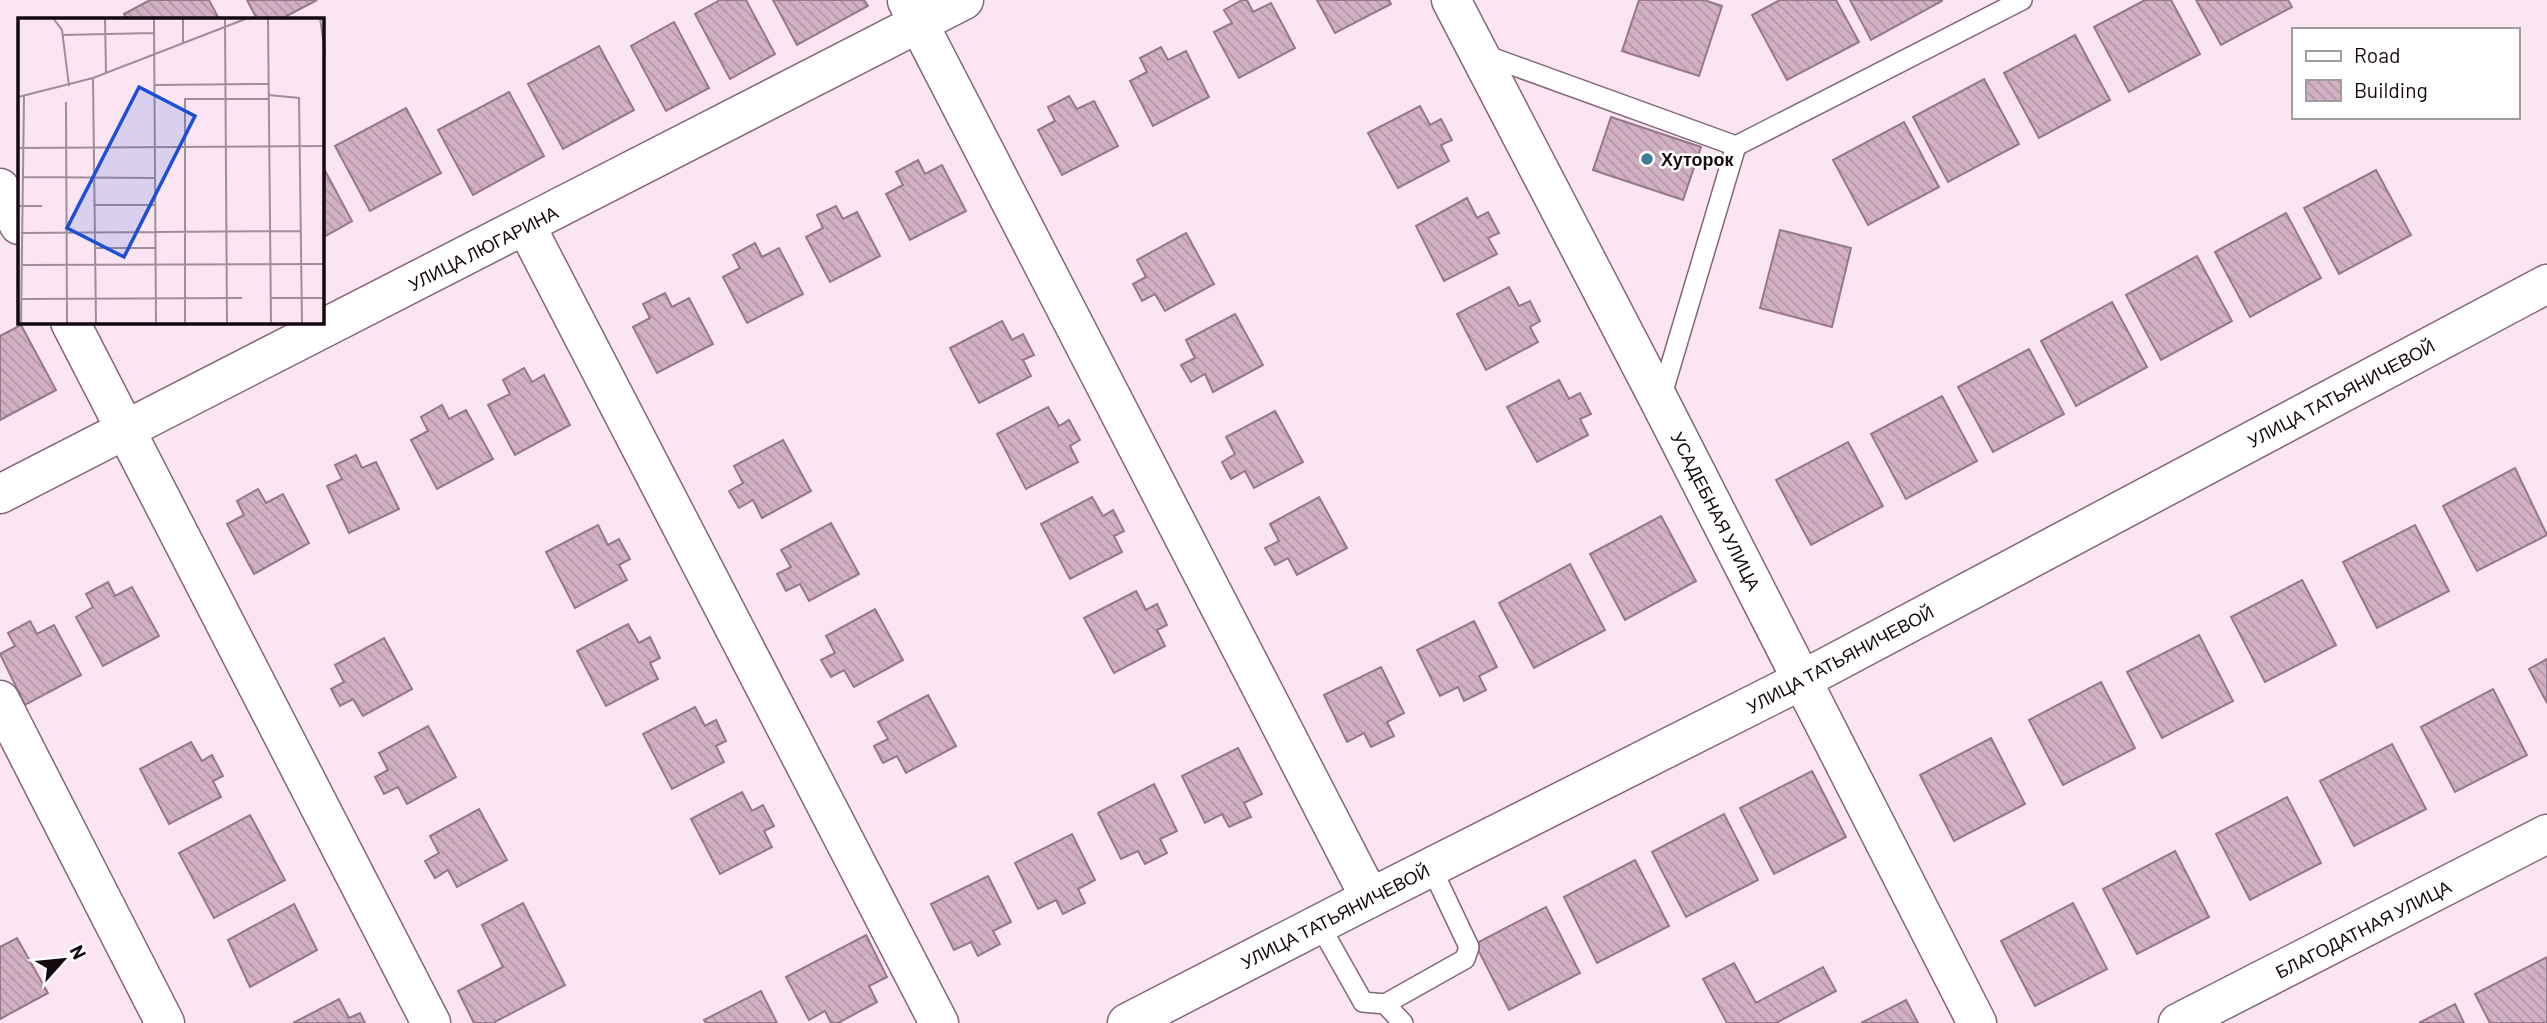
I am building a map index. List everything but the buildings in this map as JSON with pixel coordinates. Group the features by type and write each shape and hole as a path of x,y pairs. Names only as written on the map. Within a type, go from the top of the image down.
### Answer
{"street":[{"name":"УЛИЦА ЛЮГАРИНА","path":"0,494 526,226 913,12 964,0"},
{"name":"УСАДЕБНАЯ УЛИЦА","path":"1451,0 1977,1023"},
{"path":"913,12 1370,898"},
{"path":"0,188 18,223"},
{"path":"526,226 939,1023"},
{"name":"УЛИЦА ТАТЬЯНИЧЕВОЙ","path":"1128,1023 1802,680 2547,284"},
{"path":"71,324 431,1023"},
{"path":"0,700 165,1023"},
{"name":"БЛАГОДАТНАЯ УЛИЦА","path":"2178,1023 2547,834"}],"lane":[{"path":"1660,402 1736,146 2022,0"},
{"path":"1478,53 1736,146"},
{"path":"1319,924 1363,1002 1385,1004 1465,959 1469,947 1431,867"},
{"path":"1385,1004 1402,1023"}],"place":[{"name":"Хуторок","path":"1647,159"}]}
